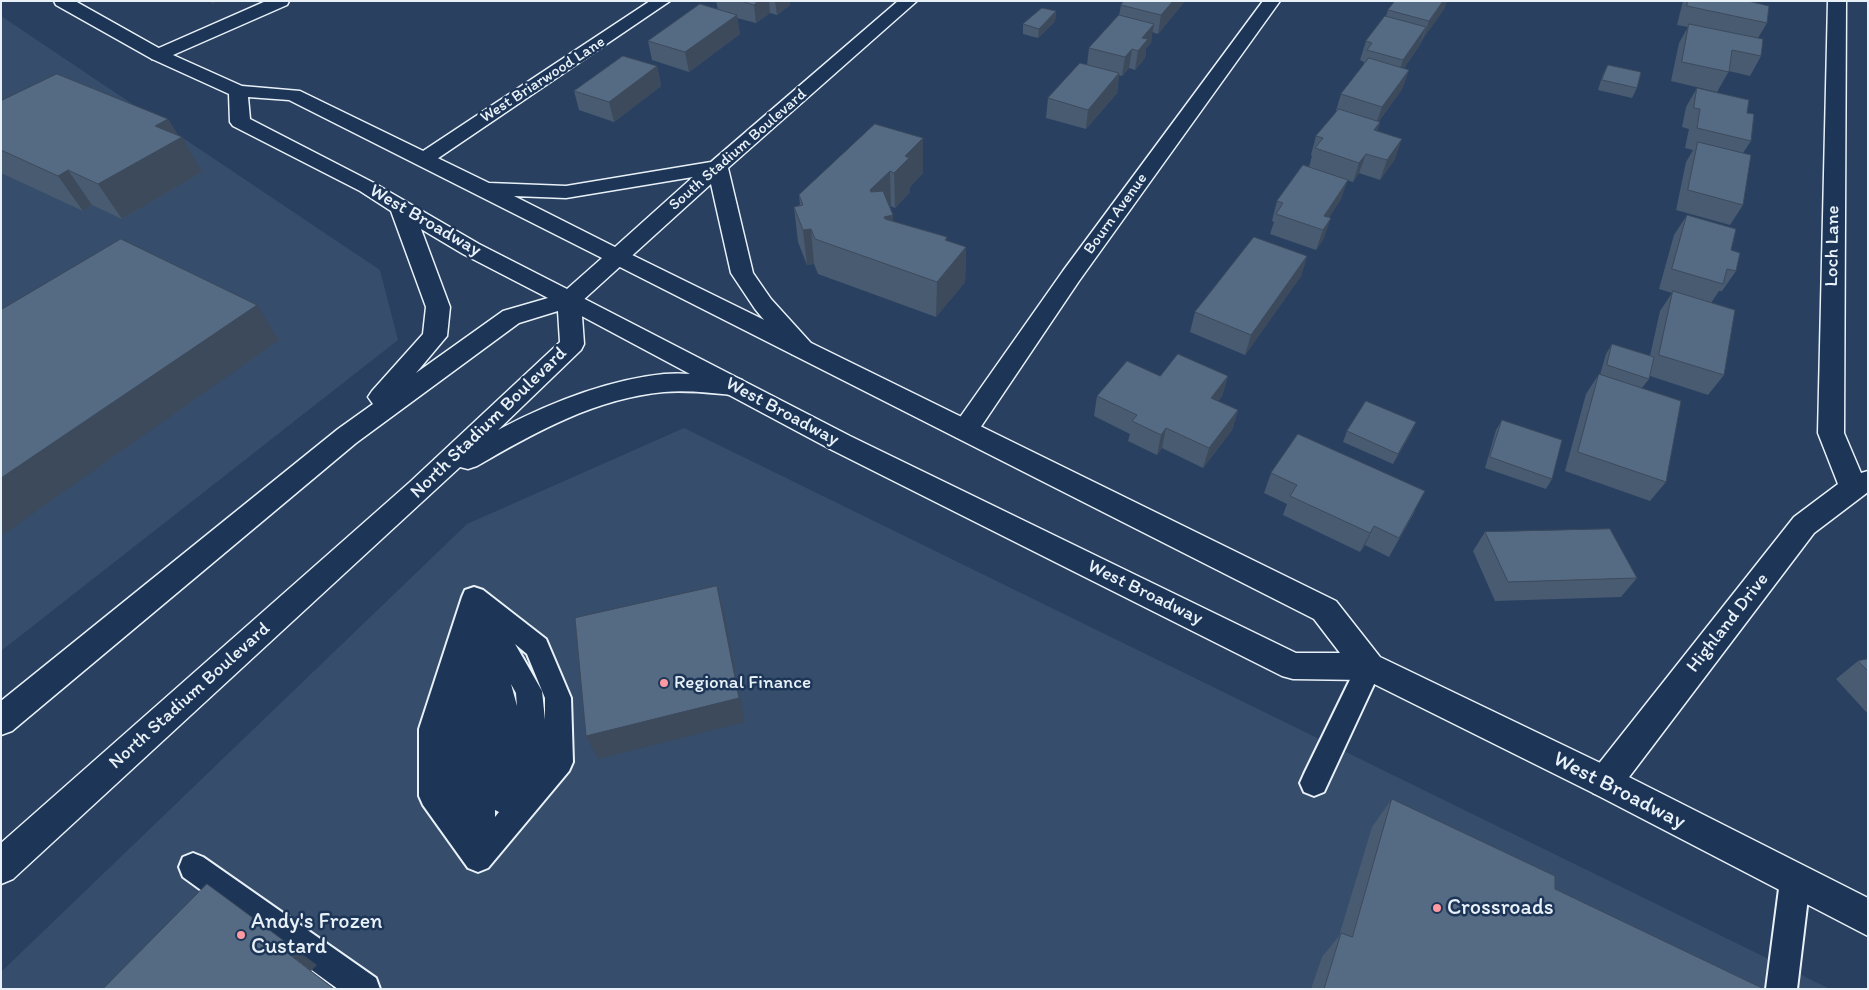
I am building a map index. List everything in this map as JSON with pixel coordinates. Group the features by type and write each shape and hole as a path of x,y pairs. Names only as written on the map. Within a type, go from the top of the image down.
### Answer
{"main road":[{"name":"West Broadway","path":"62,1 158,55 238,91 293,96 424,159 1325,610 1369,667"},
{"path":"158,55 281,1"},
{"name":"West Briarwood Lane","path":"424,159 662,1"},
{"name":"South Stadium Boulevard","path":"569,300 717,167 909,1"},
{"name":"Bourn Avenue","path":"964,430 1071,276 1272,1"},
{"name":"Loch Lane","path":"1837,1 1831,433 1860,484"},
{"name":"West Broadway","path":"238,91 240,122 367,187 471,249 841,443 1293,666 1369,667 1605,782 1868,918"},
{"path":"482,188 566,192 717,167 742,273 763,304 801,348"},
{"path":"347,436 435,336 438,307 410,228 400,206"},
{"path":"1,721 347,436 510,317 569,300"},
{"name":"North Stadium Boulevard","path":"1,867 420,489 572,344 569,300"},
{"path":"420,489 498,441 556,414 610,393 664,383 733,386"},
{"name":"Highland Drive","path":"1605,782 1804,525 1860,484"}],"lane":[{"path":"474,597 432,729 433,796 478,858"},
{"path":"474,597 507,715 511,782 478,858"},
{"path":"474,597 537,647 558,698 559,762 478,858"},
{"path":"1314,783 1369,667"},
{"path":"193,867 365,989"},
{"path":"1781,989 1795,881"}],"shaded area":[{"path":"1,16 380,270 398,340 1,651"},
{"name":"Crossroads","path":"684,428 1830,989 1,989 1,972 467,524"}],"building":[{"path":"742,1 758,1 754,5"},
{"path":"1124,1 1173,1 1161,15 1121,5"},
{"path":"1395,1 1443,1 1429,21 1388,10"},
{"path":"1688,1 1748,1 1769,6 1767,23 1687,6"},
{"path":"700,4 737,15 685,52 648,41"},
{"path":"1042,8 1056,11 1039,29 1023,24"},
{"path":"1119,15 1154,24 1142,38 1148,39 1138,51 1132,49 1125,57 1089,48"},
{"path":"1385,16 1426,27 1403,60 1367,50 1372,43 1366,41"},
{"path":"1689,24 1763,39 1761,56 1732,50 1729,72 1682,62"},
{"path":"623,56 657,66 609,102 574,91"},
{"path":"1369,58 1409,70 1382,107 1341,94"},
{"path":"1080,63 1119,73 1088,110 1048,98"},
{"path":"1608,65 1641,72 1637,88 1602,80"},
{"path":"57,74 168,119 155,126 182,137 98,184 68,170 58,176 1,150 1,101"},
{"path":"1697,88 1749,100 1747,113 1754,114 1751,141 1697,128 1700,109 1694,108"},
{"path":"1339,109 1380,122 1374,130 1402,139 1387,160 1366,154 1359,163 1315,148 1323,138 1316,136"},
{"path":"875,124 923,138 905,156 909,158 894,173 890,171 870,190 871,192 883,191 893,215 884,217 885,219 947,237 945,240 966,247 937,282 815,239 811,229 803,230 794,207 803,205 799,195"},
{"path":"1698,142 1751,155 1743,205 1688,190"},
{"path":"1303,165 1348,180 1324,216 1331,218 1323,230 1276,214 1283,203 1277,201"},
{"path":"1687,215 1736,229 1731,250 1740,253 1736,271 1727,269 1723,284 1672,269"},
{"path":"1254,237 1307,256 1251,335 1195,312"},
{"path":"121,239 257,305 1,478 1,310"},
{"path":"1673,291 1735,310 1724,375 1659,355"},
{"path":"1612,344 1654,357 1649,379 1607,365"},
{"path":"1178,354 1228,376 1211,398 1238,410 1209,448 1166,428 1161,435 1132,421 1137,415 1097,396 1127,361 1160,376"},
{"path":"1599,374 1681,401 1666,482 1578,452"},
{"path":"1366,401 1416,422 1398,454 1347,431"},
{"path":"1502,420 1562,440 1552,479 1490,457"},
{"path":"1298,434 1425,491 1399,538 1374,526 1370,533 1290,496 1297,485 1271,473"},
{"path":"1610,529 1637,578 1508,582 1485,532"},
{"path":"717,586 739,698 586,736 575,618"},
{"path":"1868,659 1868,671 1858,661"},
{"name":"Crossroads","path":"1392,799 1555,876 1555,889 1764,989 1324,989 1341,933 1352,937"},
{"name":"Andy's Frozen Custard","path":"207,884 291,946 286,952 334,989 103,989"}],"place":[{"name":"Regional Finance","path":"664,683"},
{"name":"Crossroads","path":"1437,908"},
{"name":"Andy's Frozen Custard","path":"241,935"}]}
